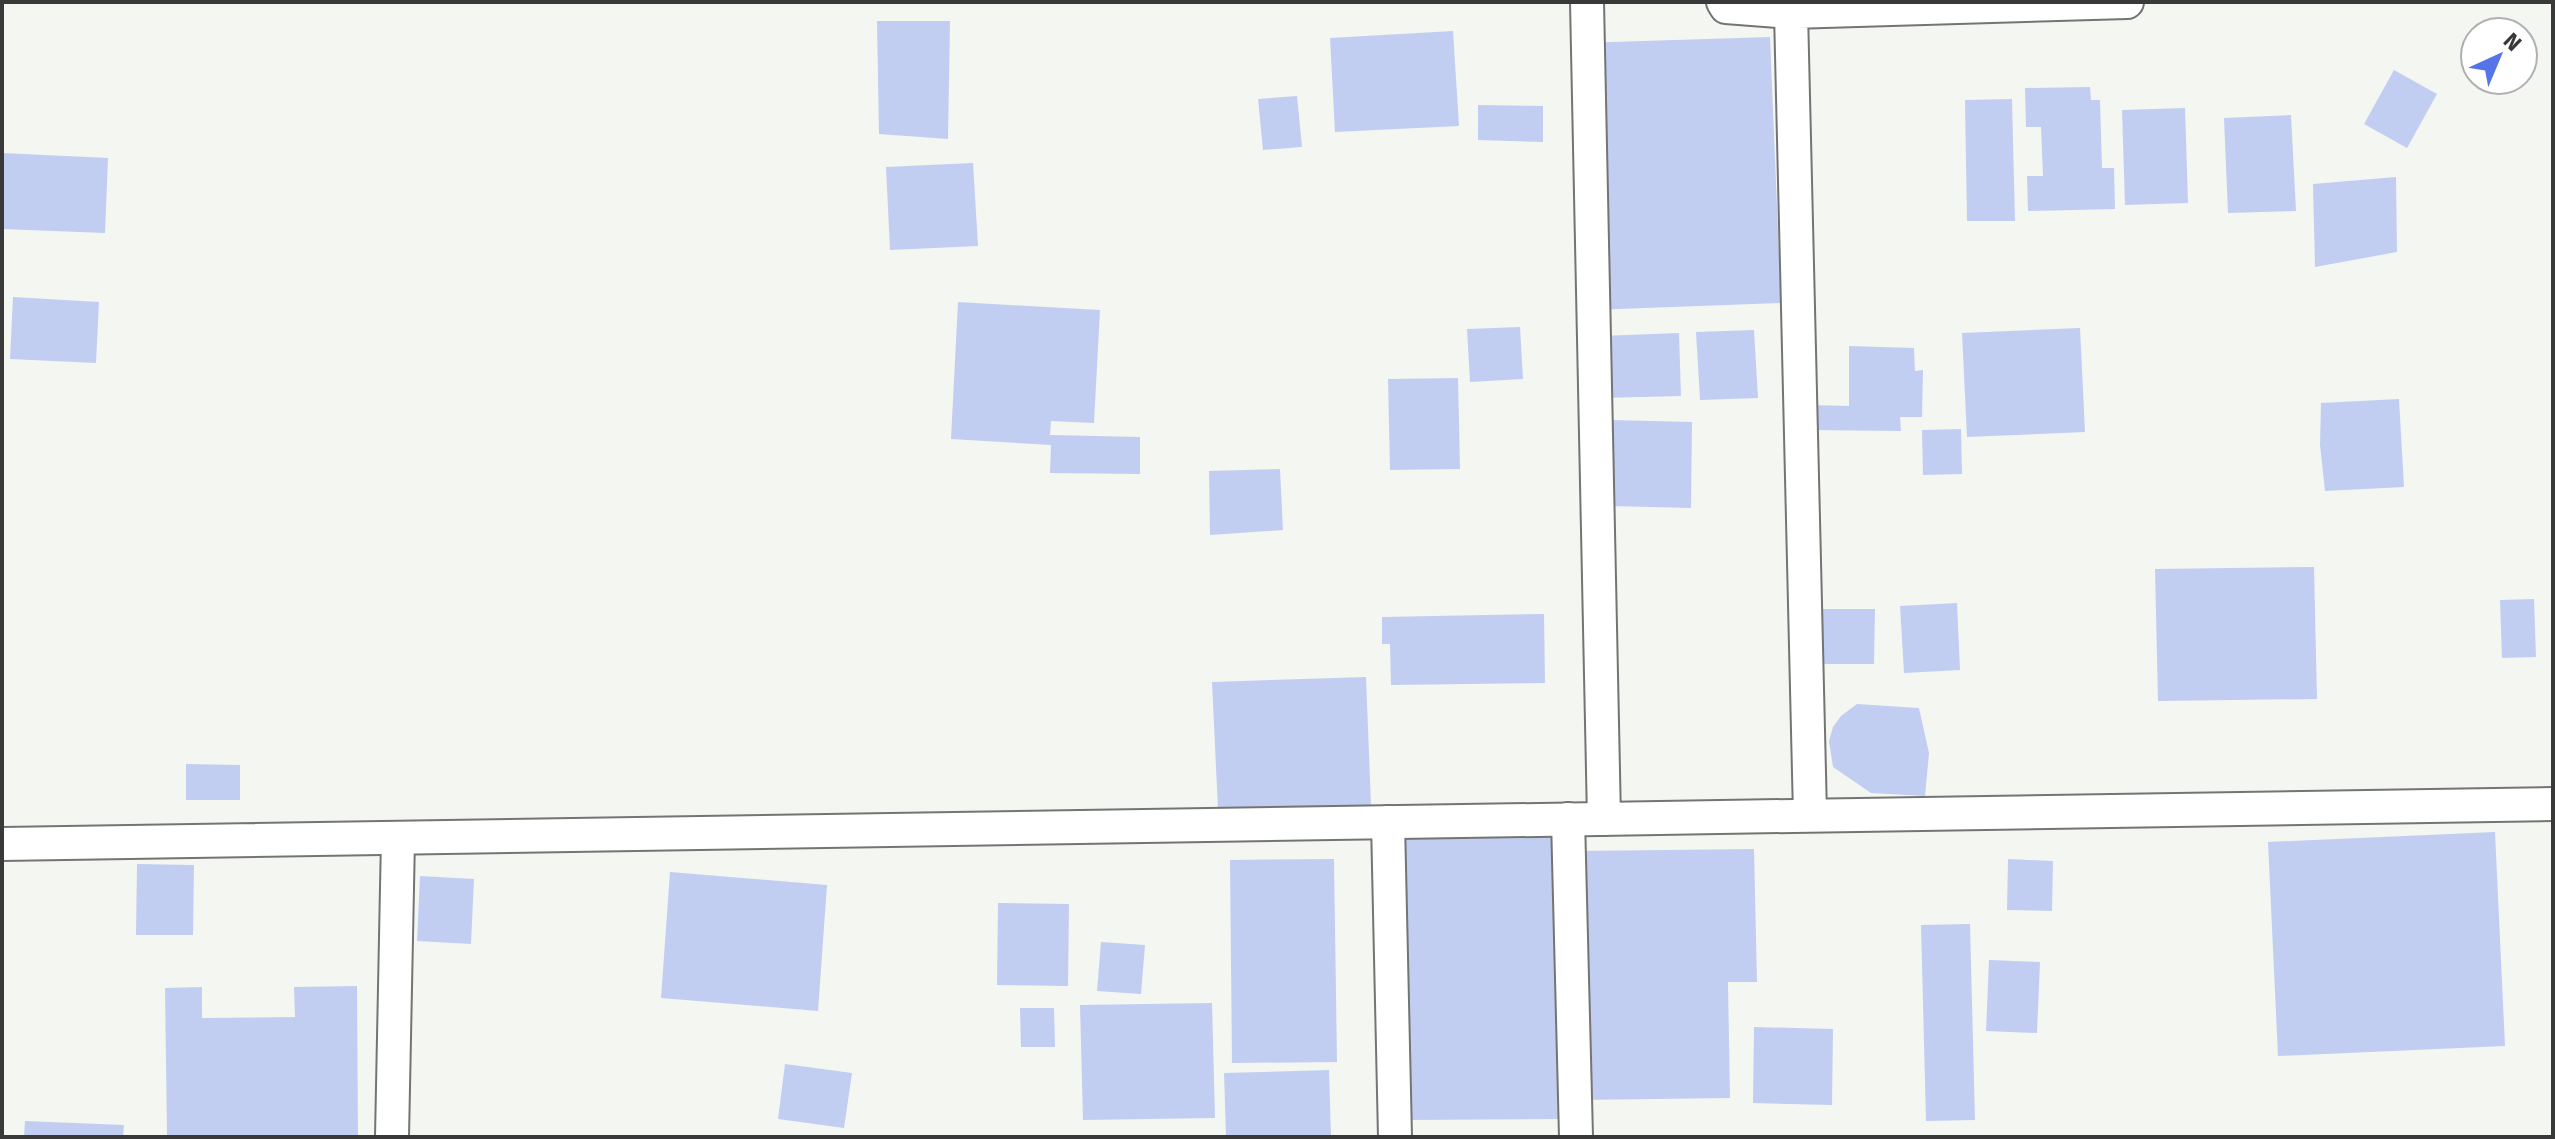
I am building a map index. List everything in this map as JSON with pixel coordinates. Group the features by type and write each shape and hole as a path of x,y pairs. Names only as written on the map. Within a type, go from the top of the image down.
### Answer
{"street":[{"path":"1587,2 1604,819"},
{"path":"1723,2 1726,7 1791,12 2127,2"},
{"path":"1791,12 1810,815"},
{"path":"2,844 2553,804"},
{"path":"1568,819 1576,1137"},
{"path":"1388,822 1395,1137"},
{"path":"392,1137 398,838"}],"building":[{"path":"877,21 950,21 948,139 879,134"},
{"path":"1453,31 1459,126 1335,132 1330,38"},
{"path":"1770,37 1781,303 1591,310 1580,43"},
{"path":"2394,70 2437,94 2407,148 2364,124"},
{"path":"2090,87 2091,100 2100,100 2102,168 2114,168 2115,209 2028,211 2027,176 2043,176 2041,127 2026,127 2025,88"},
{"path":"1297,96 1302,147 1263,150 1258,99"},
{"path":"2012,99 2015,221 1967,221 1965,100"},
{"path":"1478,105 1543,106 1543,142 1478,140"},
{"path":"2185,108 2188,203 2125,205 2122,110"},
{"path":"2291,115 2296,211 2228,213 2224,118"},
{"path":"2,153 108,158 105,233 2,229"},
{"path":"973,163 978,246 890,250 886,167"},
{"path":"2396,177 2397,252 2315,267 2313,184"},
{"path":"13,297 99,302 96,363 10,359"},
{"path":"958,302 1100,310 1094,423 1051,421 1050,435 1140,437 1140,474 1050,473 1051,445 951,439"},
{"path":"1520,327 1523,379 1470,382 1467,329"},
{"path":"2080,328 2085,432 1967,437 1962,333"},
{"path":"1754,330 1758,398 1700,400 1696,332"},
{"path":"1679,333 1681,396 1602,398 1600,336"},
{"path":"1849,346 1914,348 1915,371 1923,370 1922,417 1900,417 1901,431 1808,430 1808,405 1849,406"},
{"path":"1458,378 1460,469 1390,470 1388,379"},
{"path":"2399,399 2404,487 2325,491 2320,445 2321,403"},
{"path":"1611,420 1692,422 1691,508 1609,506"},
{"path":"1961,429 1962,474 1923,475 1922,430"},
{"path":"1280,469 1283,530 1210,535 1209,471"},
{"path":"2314,567 2317,699 2158,701 2155,569"},
{"path":"2534,599 2536,657 2502,658 2500,600"},
{"path":"1957,603 1960,670 1904,673 1900,606"},
{"path":"1814,609 1875,609 1874,664 1813,664"},
{"path":"1544,614 1545,683 1391,685 1390,644 1382,644 1382,617"},
{"path":"1366,677 1371,805 1218,810 1212,682"},
{"path":"1857,704 1919,708 1929,753 1925,796 1871,793 1833,767 1829,741 1833,727 1841,716"},
{"path":"186,764 240,765 240,800 186,800"},
{"path":"2495,832 2505,1046 2278,1056 2268,842"},
{"path":"1556,837 1560,1119 1406,1120 1402,839"},
{"path":"1754,849 1757,982 1728,982 1730,1098 1580,1100 1575,851"},
{"path":"1334,859 1337,1062 1232,1063 1230,860"},
{"path":"2008,859 2053,861 2052,911 2007,910"},
{"path":"137,864 194,865 193,935 136,935"},
{"path":"670,872 827,885 818,1011 661,998"},
{"path":"420,876 474,879 471,944 417,941"},
{"path":"998,903 1069,904 1068,986 997,985"},
{"path":"1970,924 1975,1120 1926,1121 1921,925"},
{"path":"1101,942 1145,945 1141,994 1097,991"},
{"path":"1989,960 2040,962 2037,1033 1986,1031"},
{"path":"357,986 358,1137 167,1137 165,988 202,987 202,1018 295,1017 294,987"},
{"path":"1212,1003 1215,1118 1083,1120 1080,1005"},
{"path":"1020,1008 1054,1008 1055,1047 1021,1047"},
{"path":"1754,1027 1833,1029 1832,1105 1753,1103"},
{"path":"785,1064 852,1073 844,1128 778,1119"},
{"path":"1329,1070 1331,1137 1226,1137 1224,1073"},
{"path":"25,1121 124,1125 123,1137 24,1137"}]}
